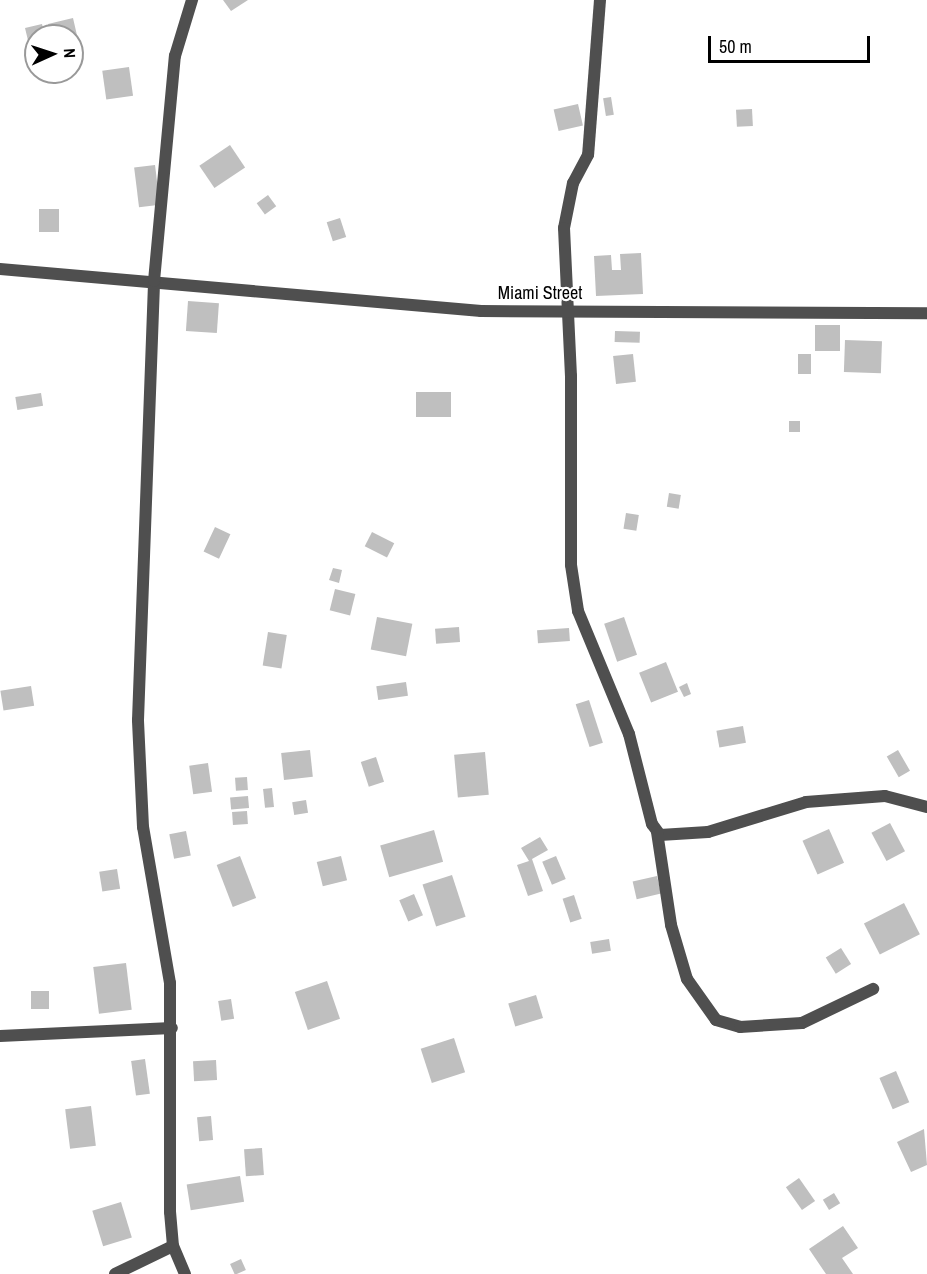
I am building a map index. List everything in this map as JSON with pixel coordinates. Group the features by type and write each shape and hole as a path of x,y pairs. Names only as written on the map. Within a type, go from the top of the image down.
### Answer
{"street":[{"path":"185,1274 173,1246 172,1028 139,777 154,281 175,57 192,0"},
{"path":"600,0 588,155 573,183 564,228 565,310 571,376 568,507 573,591 629,735 657,832 671,925 687,979 716,1020 740,1027 802,1023 873,989"},
{"name":"Miami Street","path":"0,269 154,281 426,309 927,313"},
{"path":"657,832 708,831 806,802 885,796 927,807"},
{"path":"0,1036 172,1028"},
{"path":"115,1274 173,1246"}],"building":[{"path":"223,0 248,0 231,11"},
{"path":"73,18 74,24 48,24"},
{"path":"129,67 133,96 106,99 102,71"},
{"path":"611,97 614,115 606,116 603,98"},
{"path":"578,104 583,125 559,131 554,110"},
{"path":"752,109 753,126 737,127 736,110"},
{"path":"230,145 245,167 214,188 199,166"},
{"path":"155,165 160,205 139,207 134,168"},
{"path":"268,195 276,206 265,215 257,203"},
{"path":"39,209 59,209 59,232 39,232"},
{"path":"340,218 346,237 333,241 327,222"},
{"path":"641,253 643,294 596,296 594,256 611,255 612,270 621,270 620,254"},
{"path":"188,301 219,303 217,333 186,331"},
{"path":"815,325 840,325 840,351 815,351"},
{"path":"615,331 640,332 640,343 615,342"},
{"path":"845,340 882,341 881,373 844,372"},
{"path":"633,354 636,382 616,384 613,356"},
{"path":"798,354 811,354 811,374 798,374"},
{"path":"416,392 451,392 451,417 416,417"},
{"path":"41,393 43,406 17,410 15,397"},
{"path":"789,421 800,421 800,432 789,432"},
{"path":"669,493 681,495 679,509 667,507"},
{"path":"626,513 639,515 636,531 623,529"},
{"path":"215,527 230,534 219,559 204,551"},
{"path":"372,532 394,543 387,558 365,546"},
{"path":"333,568 342,570 339,583 329,580"},
{"path":"335,589 355,594 350,615 330,610"},
{"path":"377,617 412,624 406,656 371,649"},
{"path":"624,617 637,655 617,662 604,624"},
{"path":"459,627 460,642 436,644 435,629"},
{"path":"569,628 570,641 538,643 537,630"},
{"path":"268,632 287,635 281,669 263,666"},
{"path":"666,662 678,692 651,703 639,673"},
{"path":"406,682 408,696 378,700 376,686"},
{"path":"687,683 691,694 684,697 679,687"},
{"path":"31,686 34,706 4,711 0,691"},
{"path":"589,700 603,743 590,747 576,704"},
{"path":"743,726 746,743 719,747 716,731"},
{"path":"310,750 313,777 284,780 281,753"},
{"path":"898,750 910,771 899,777 887,756"},
{"path":"485,752 489,795 458,798 454,755"},
{"path":"376,757 384,782 369,787 361,762"},
{"path":"208,763 212,792 193,794 189,766"},
{"path":"247,777 248,790 236,791 235,778"},
{"path":"272,788 274,807 265,808 263,789"},
{"path":"248,796 249,808 231,810 230,798"},
{"path":"306,800 308,813 294,815 292,802"},
{"path":"247,811 248,824 233,825 232,812"},
{"path":"890,823 905,851 886,861 871,833"},
{"path":"829,829 844,863 818,875 803,841"},
{"path":"434,830 443,862 389,877 380,845"},
{"path":"186,831 191,856 174,859 169,834"},
{"path":"540,837 548,850 532,859 543,891 528,896 517,865 529,861 521,848"},
{"path":"240,856 256,898 233,907 217,865"},
{"path":"341,856 347,880 323,886 317,862"},
{"path":"556,856 566,879 552,885 542,862"},
{"path":"117,869 120,889 102,892 99,872"},
{"path":"452,875 466,917 436,926 423,885"},
{"path":"657,876 661,894 637,899 633,882"},
{"path":"414,894 423,915 408,921 399,900"},
{"path":"574,895 582,919 570,922 563,899"},
{"path":"904,903 920,934 880,955 864,923"},
{"path":"609,939 611,951 592,954 590,942"},
{"path":"841,948 851,964 836,974 826,958"},
{"path":"126,963 132,1010 99,1014 93,967"},
{"path":"327,981 340,1019 308,1030 295,992"},
{"path":"31,991 49,991 49,1009 31,1009"},
{"path":"536,995 543,1018 515,1026 508,1003"},
{"path":"231,999 234,1019 221,1021 218,1001"},
{"path":"454,1038 465,1072 432,1083 421,1049"},
{"path":"145,1059 150,1094 136,1096 131,1061"},
{"path":"216,1060 217,1080 194,1081 193,1061"},
{"path":"896,1071 909,1102 893,1109 879,1078"},
{"path":"91,1106 96,1146 70,1149 65,1109"},
{"path":"211,1116 213,1140 199,1141 197,1117"},
{"path":"924,1129 927,1165 911,1172 897,1142"},
{"path":"262,1148 264,1175 246,1176 244,1149"},
{"path":"240,1176 244,1202 191,1210 187,1184"},
{"path":"799,1178 815,1201 802,1210 786,1187"},
{"path":"834,1193 840,1203 829,1210 823,1200"},
{"path":"121,1202 132,1237 103,1246 92,1211"},
{"path":"843,1226 858,1248 842,1258 853,1274 826,1274 809,1249"},
{"path":"241,1259 246,1270 235,1274 230,1264"}]}
